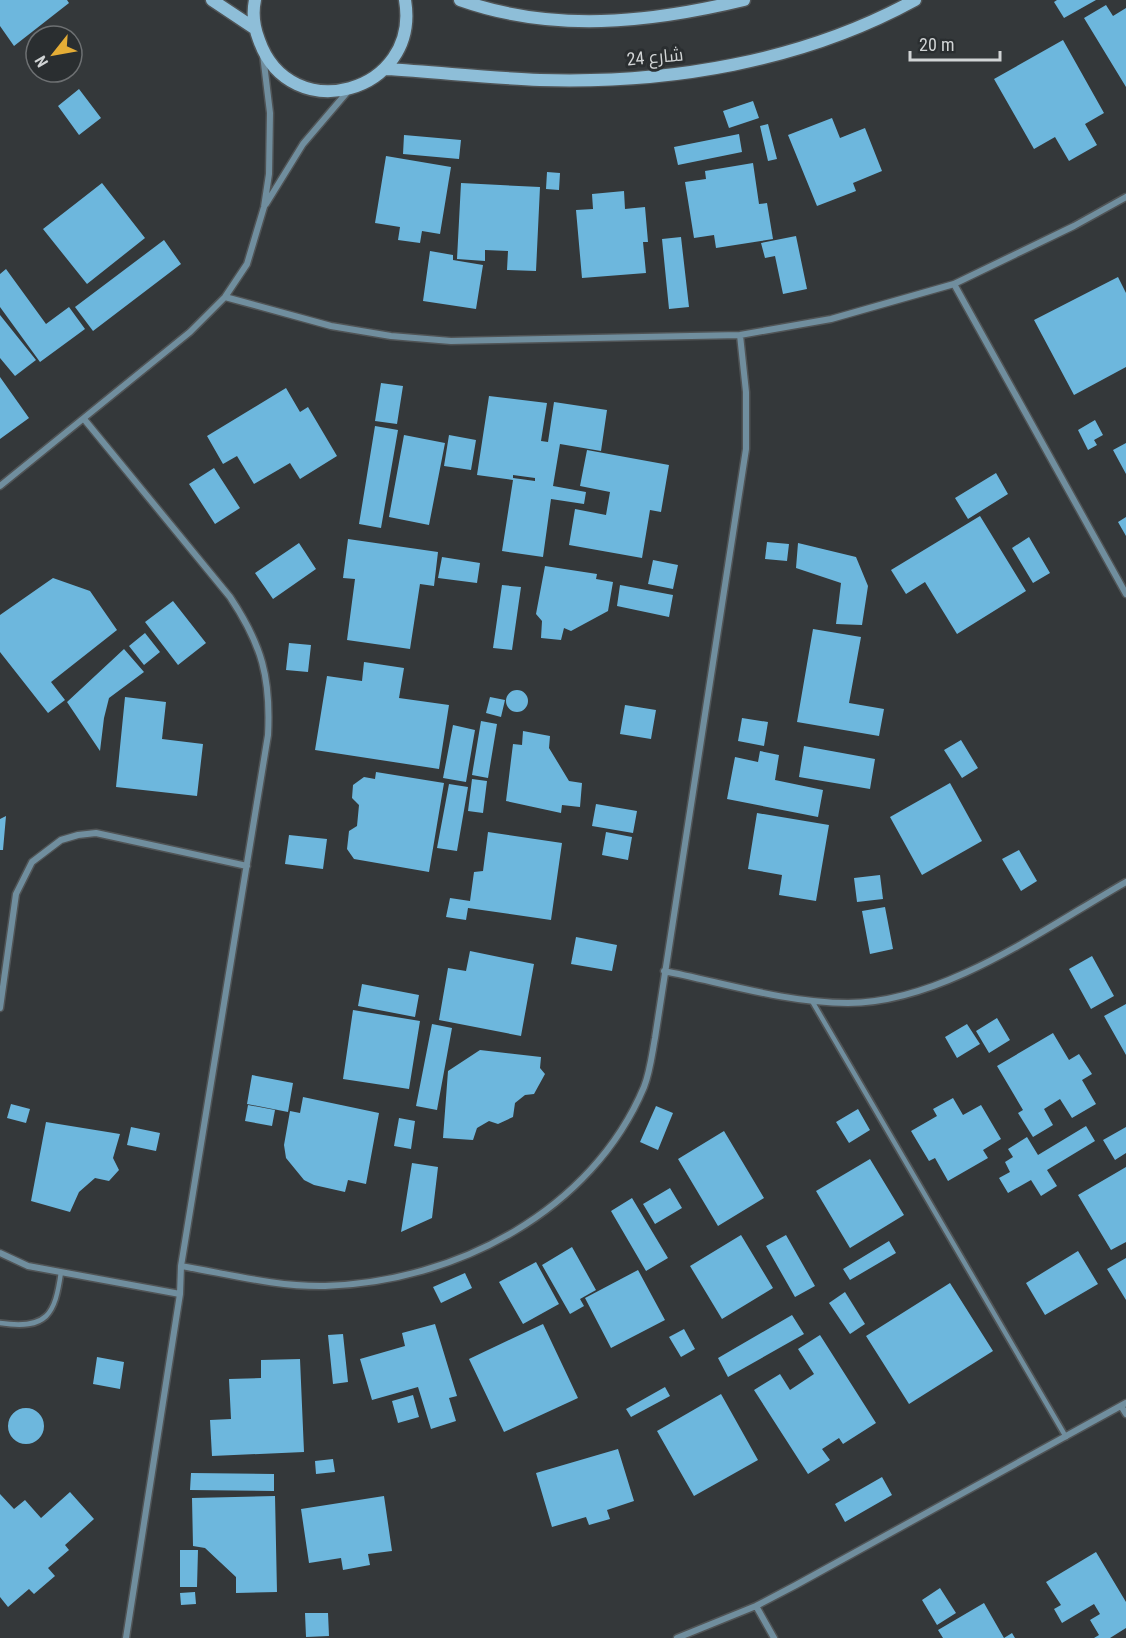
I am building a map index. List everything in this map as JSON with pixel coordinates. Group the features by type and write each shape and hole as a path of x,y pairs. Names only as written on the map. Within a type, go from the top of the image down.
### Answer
{"street":[{"path":"212,0 254,28"},
{"path":"0,486 190,332 225,297 247,264 264,207 271,143 263,52 254,28 255,0"},
{"path":"263,52 278,72 299,86 324,92 349,90 369,82 386,69 398,52 405,33 405,0"},
{"path":"460,0 504,13 533,18 608,22 684,13 744,0"},
{"name":"شارع 24","path":"386,69 540,80 636,78 684,73 732,65 824,40 915,0"},
{"path":"264,207 303,144 349,90"},
{"path":"225,297 331,326 391,336 451,342 740,335 831,319 954,284 1074,226 1126,197"},
{"path":"954,284 1126,594"},
{"path":"181,1266 279,1283 324,1286 367,1282 425,1271 480,1250 533,1221 579,1183 618,1139 645,1085 746,449 746,392 740,335"},
{"path":"84,419 230,597 251,628 264,662 270,699 268,735 181,1266 180,1294 126,1638"},
{"path":"0,1008 19,886 32,862 61,840 96,833 247,866"},
{"path":"664,970 812,1001 850,1003 888,999 924,990 966,973 1126,882"},
{"path":"0,1253 28,1266 180,1294"},
{"path":"677,1638 756,1606 1124,1404 1126,1414"},
{"path":"756,1606 774,1638"}],"lane":[{"path":"812,1001 1066,1437"},
{"path":"0,1323 27,1325 40,1321 57,1301 61,1272"}],"building":[{"path":"0,0 67,0 69,3 42,24 24,24 24,38 14,46 0,26"},
{"path":"1057,0 1096,0 1064,18 1054,2"},
{"path":"1106,5 1113,16 1126,8 1126,87 1084,18"},
{"path":"1063,40 1104,113 1085,124 1097,145 1069,161 1055,137 1034,149 994,79"},
{"path":"79,89 101,118 79,135 58,106"},
{"path":"753,101 759,118 729,128 723,111"},
{"path":"832,118 840,138 865,128 882,171 853,183 856,191 817,206 788,135"},
{"path":"768,124 777,159 768,161 760,126"},
{"path":"739,134 742,152 678,165 674,147"},
{"path":"404,135 461,140 459,159 403,154"},
{"path":"386,156 451,167 440,234 422,231 420,243 398,240 400,227 375,223"},
{"path":"753,163 759,204 767,203 773,239 716,248 714,235 694,238 685,182 706,179 705,171"},
{"path":"547,172 560,173 559,190 546,189"},
{"path":"102,183 145,238 87,284 43,229"},
{"path":"461,183 540,187 536,271 507,270 508,251 485,250 485,261 457,259"},
{"path":"624,191 625,209 645,207 648,242 643,242 646,273 582,278 576,210 593,209 592,194"},
{"path":"796,236 807,289 783,294 775,256 765,258 761,243"},
{"path":"681,237 689,307 669,309 662,239"},
{"path":"164,240 181,264 93,331 75,307"},
{"path":"430,251 453,255 453,260 483,265 476,309 423,301"},
{"path":"6,269 46,324 69,307 85,329 40,362 0,307 0,274"},
{"path":"1118,277 1126,293 1126,367 1074,395 1034,320"},
{"path":"0,315 36,360 15,376 0,358"},
{"path":"0,377 29,418 0,439"},
{"path":"381,383 403,386 397,424 375,421"},
{"path":"286,388 300,412 308,407 337,456 300,479 290,463 254,484 237,456 223,464 207,436"},
{"path":"489,396 547,403 541,441 548,442 554,402 607,410 601,451 560,444 553,486 586,492 584,504 551,499 543,557 502,551 513,480 477,475","holes":["513,475 535,478 535,481 513,478"]},
{"path":"1095,420 1103,435 1094,440 1097,445 1088,450 1078,430"},
{"path":"375,426 398,430 381,528 359,524"},
{"path":"404,435 445,443 429,525 389,517"},
{"path":"449,435 476,440 471,470 444,466"},
{"path":"1126,443 1126,474 1113,450"},
{"path":"587,450 669,465 661,512 650,510 642,558 569,545 575,509 606,515 610,492 580,486"},
{"path":"214,468 240,508 215,524 189,484"},
{"path":"996,473 1008,494 968,519 955,498"},
{"path":"980,516 1026,591 957,634 925,582 906,594 891,570"},
{"path":"1126,517 1126,536 1118,522"},
{"path":"1029,537 1050,573 1033,583 1012,548"},
{"path":"348,539 438,552 434,586 420,584 410,649 347,640 355,579 343,578"},
{"path":"767,542 789,544 787,561 765,559"},
{"path":"299,543 316,569 273,599 255,573"},
{"path":"798,543 856,557 868,586 862,625 836,624 841,583 796,568"},
{"path":"442,557 480,563 477,583 438,578"},
{"path":"653,560 678,565 673,589 648,584"},
{"path":"545,566 597,574 596,579 613,582 608,611 571,631 564,628 561,640 541,638 542,621 536,614"},
{"path":"53,578 90,591 117,630 51,682 65,700 48,713 0,652 0,615"},
{"path":"502,585 521,587 512,650 493,648"},
{"path":"620,585 673,595 669,617 617,606"},
{"path":"173,601 206,643 178,665 145,622"},
{"path":"813,629 861,637 849,703 884,709 879,736 797,722"},
{"path":"145,633 160,652 144,665 129,646"},
{"path":"289,643 311,645 308,672 286,670"},
{"path":"124,649 144,672 109,698 100,751 67,702"},
{"path":"364,662 404,668 399,698 449,705 439,769 315,750 327,676 362,681"},
{"path":"517,690 527,697 528,701 521,711 517,712 507,705 506,701 513,691"},
{"path":"125,697 166,702 162,739 203,744 197,796 116,787"},
{"path":"490,697 505,700 501,717 486,713"},
{"path":"625,705 656,710 651,739 620,734"},
{"path":"742,718 768,722 764,746 738,741"},
{"path":"481,721 497,724 488,778 472,775"},
{"path":"453,725 475,730 466,782 443,778"},
{"path":"523,731 550,736 549,748 569,781 582,783 580,807 562,805 561,813 506,801 513,744 522,745"},
{"path":"961,740 978,768 962,778 944,750"},
{"path":"804,746 875,759 870,789 799,777"},
{"path":"760,751 779,755 775,780 823,790 818,817 727,799 735,757 758,762"},
{"path":"376,772 444,783 429,872 354,859 347,849 349,831 357,826 359,805 352,798 353,785 364,777 375,779"},
{"path":"472,779 487,781 483,813 468,811"},
{"path":"950,783 982,841 922,875 890,817"},
{"path":"449,784 468,787 457,851 437,848"},
{"path":"596,804 637,811 633,833 592,826"},
{"path":"757,813 829,825 816,901 779,895 782,875 748,869"},
{"path":"6,816 3,850 0,850 0,819"},
{"path":"488,832 562,843 551,920 468,908 466,920 446,917 450,898 470,901 474,872 483,871"},
{"path":"606,832 632,837 628,860 602,855"},
{"path":"289,835 327,839 323,869 285,864"},
{"path":"1019,850 1037,881 1021,891 1002,859"},
{"path":"880,875 883,899 857,902 854,878"},
{"path":"885,907 893,949 870,954 862,911"},
{"path":"576,937 617,945 612,971 571,964"},
{"path":"470,951 534,964 521,1036 439,1020 448,968 466,971"},
{"path":"1092,956 1114,996 1091,1009 1069,969"},
{"path":"362,984 419,995 415,1017 358,1006"},
{"path":"1126,1004 1126,1055 1104,1016"},
{"path":"353,1010 420,1021 409,1089 343,1079"},
{"path":"997,1018 1010,1040 989,1053 976,1031"},
{"path":"432,1024 452,1028 437,1110 416,1106"},
{"path":"967,1024 980,1044 957,1058 945,1037"},
{"path":"1053,1033 1069,1060 1079,1054 1092,1074 1082,1080 1096,1104 1072,1118 1060,1099 1044,1109 1053,1125 1033,1137 1018,1113 1023,1110 997,1066"},
{"path":"480,1050 541,1057 540,1068 545,1074 534,1094 525,1095 515,1103 513,1117 498,1124 489,1121 477,1128 473,1140 443,1138 448,1071"},
{"path":"252,1075 293,1083 288,1112 247,1104"},
{"path":"303,1097 379,1113 366,1184 348,1180 345,1192 314,1185 304,1180 286,1158 284,1145 290,1111 300,1113"},
{"path":"953,1098 963,1115 981,1105 1001,1139 983,1150 988,1158 948,1181 935,1158 929,1161 911,1131 937,1116 933,1109"},
{"path":"11,1104 30,1109 26,1123 7,1118"},
{"path":"248,1105 275,1110 272,1126 245,1121"},
{"path":"656,1106 673,1113 658,1150 640,1142"},
{"path":"858,1109 870,1130 849,1143 836,1122"},
{"path":"399,1118 415,1121 411,1149 394,1146"},
{"path":"46,1122 120,1134 113,1158 119,1170 109,1181 95,1178 79,1192 70,1212 31,1201"},
{"path":"1086,1126 1095,1141 1047,1170 1057,1186 1041,1196 1031,1180 1008,1193 999,1178 1010,1172 1005,1162 1013,1157 1008,1149 1027,1137 1038,1155"},
{"path":"131,1127 160,1133 156,1151 127,1145"},
{"path":"1126,1127 1126,1153 1115,1160 1103,1140"},
{"path":"724,1131 764,1198 718,1226 678,1159"},
{"path":"870,1159 904,1215 850,1248 816,1191"},
{"path":"412,1163 438,1167 432,1218 401,1232"},
{"path":"1126,1167 1126,1242 1111,1250 1078,1195"},
{"path":"670,1188 682,1208 655,1224 643,1204"},
{"path":"632,1198 668,1258 646,1271 611,1211"},
{"path":"741,1235 773,1288 722,1319 690,1266"},
{"path":"786,1235 815,1286 795,1297 766,1246"},
{"path":"889,1241 896,1253 850,1280 843,1269"},
{"path":"572,1247 596,1290 580,1299 584,1306 570,1314 542,1265"},
{"path":"1078,1251 1098,1284 1045,1315 1026,1283"},
{"path":"1126,1258 1126,1300 1107,1269"},
{"path":"536,1262 559,1304 523,1324 499,1282"},
{"path":"638,1270 665,1320 611,1348 585,1298"},
{"path":"465,1273 472,1288 441,1303 433,1287"},
{"path":"950,1283 993,1351 909,1404 866,1336"},
{"path":"845,1292 865,1324 850,1334 829,1303"},
{"path":"792,1315 804,1334 728,1377 718,1358"},
{"path":"435,1324 457,1396 449,1398 456,1421 431,1429 418,1387 372,1400 360,1359 405,1346 402,1333"},
{"path":"543,1324 578,1398 504,1432 469,1359"},
{"path":"684,1329 695,1349 681,1357 669,1337"},
{"path":"343,1334 348,1382 333,1384 328,1335"},
{"path":"820,1335 876,1423 843,1444 839,1438 822,1449 830,1460 808,1474 754,1390 780,1374 790,1390 814,1374 798,1349"},
{"path":"97,1357 124,1362 120,1389 93,1384"},
{"path":"300,1359 304,1452 212,1456 210,1420 231,1419 229,1379 261,1378 261,1360"},
{"path":"665,1387 670,1396 631,1417 626,1409"},
{"path":"721,1394 758,1460 694,1496 657,1431"},
{"path":"413,1395 419,1417 398,1423 392,1401"},
{"path":"26,1408 38,1414 44,1426 38,1438 26,1444 14,1438 8,1426 14,1414"},
{"path":"618,1449 634,1501 607,1510 610,1519 589,1525 586,1517 552,1527 536,1473"},
{"path":"333,1459 335,1472 316,1474 315,1461"},
{"path":"191,1473 274,1474 274,1491 190,1490"},
{"path":"882,1477 892,1495 845,1522 835,1504"},
{"path":"70,1492 94,1519 65,1545 69,1550 48,1568 55,1576 34,1594 29,1589 8,1607 0,1597 0,1494 14,1509 25,1500 41,1518"},
{"path":"275,1496 277,1592 236,1593 236,1577 205,1548 193,1546 192,1498"},
{"path":"384,1496 392,1551 368,1554 370,1565 343,1570 341,1558 309,1563 301,1509"},
{"path":"180,1550 198,1550 197,1587 180,1587"},
{"path":"1096,1552 1126,1602 1126,1628 1110,1638 1094,1638 1099,1635 1090,1620 1100,1614 1094,1604 1062,1623 1054,1609 1061,1605 1046,1582"},
{"path":"940,1588 956,1613 937,1625 922,1600"},
{"path":"195,1592 196,1604 181,1605 180,1593"},
{"path":"984,1603 1004,1638 943,1638 938,1630"},
{"path":"305,1613 328,1613 329,1636 306,1637"},
{"path":"1012,1633 1015,1638 1004,1638"}]}
